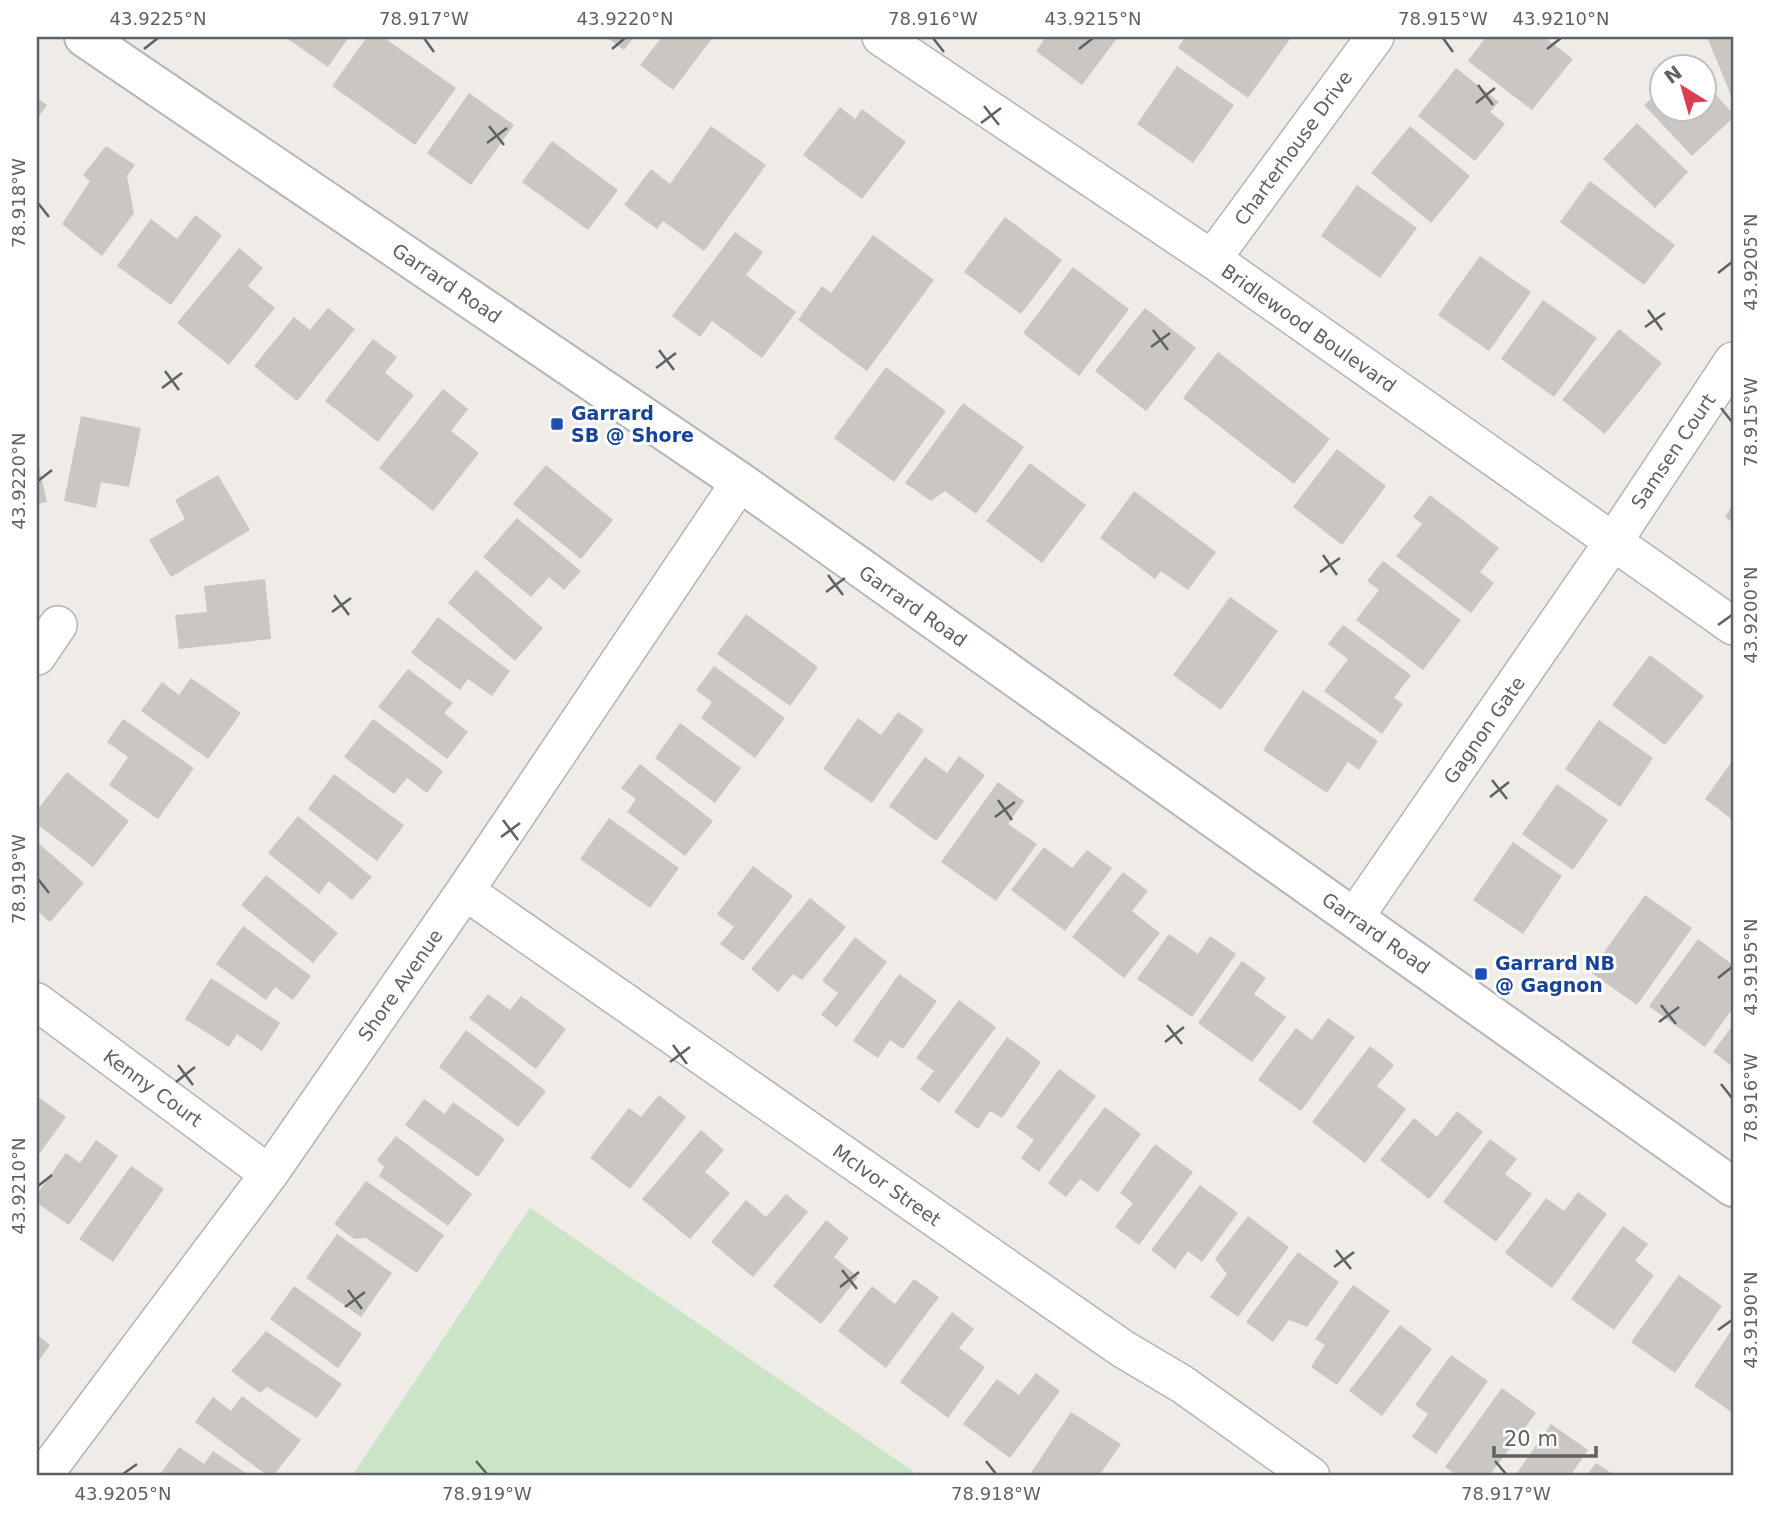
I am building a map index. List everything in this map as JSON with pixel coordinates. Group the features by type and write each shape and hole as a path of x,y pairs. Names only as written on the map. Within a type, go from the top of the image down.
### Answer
{"street":[{"name":"Garrard Road","path":"84,37 740,482 1733,1187"},
{"name":"Bridlewood Boulevard","path":"881,37 1212,259 1733,626"},
{"name":"Charterhouse Drive","path":"1212,259 1375,37"},
{"name":"Samsen Court","path":"1613,542 1733,361"},
{"name":"Shore Avenue","path":"43,1476 269,1174 465,891 740,482"},
{"name":"Gagnon Gate","path":"1354,918 1613,542"},
{"path":"37,656 58,625"},
{"name":"McIvor Street","path":"465,891 1123,1349 1182,1384 1311,1476"},
{"name":"Kenny Court","path":"37,1002 269,1174"}],"green space":[{"path":"530,1208 920,1476 352,1476"}],"building":[{"path":"285,37 349,37 328,67"},
{"path":"367,37 383,37 456,88 415,145 332,86"},
{"path":"606,37 634,37 624,50"},
{"path":"662,37 713,37 673,90 640,65"},
{"path":"1046,37 1118,37 1082,85 1036,51"},
{"path":"1185,37 1290,39 1248,98 1178,48"},
{"path":"1486,37 1544,37 1573,59 1532,110 1468,61"},
{"path":"1707,37 1733,37 1733,100 1718,64 1718,52 1713,52"},
{"path":"1177,66 1234,105 1193,163 1137,124"},
{"path":"1456,68 1499,102 1490,112 1505,124 1475,161 1418,116"},
{"path":"469,93 514,125 471,185 427,153"},
{"path":"1718,97 1733,114 1733,118 1692,156 1660,122 1718,122"},
{"path":"37,98 47,105 37,119"},
{"path":"840,107 855,119 862,109 906,142 862,199 803,155"},
{"path":"1637,123 1688,172 1655,208 1603,159"},
{"path":"711,126 766,165 704,251 663,221 657,229 624,205 651,169 670,184"},
{"path":"1410,126 1470,176 1431,223 1371,173"},
{"path":"552,141 618,190 588,230 522,182"},
{"path":"106,146 135,165 127,176 134,213 102,256 62,224 90,181 83,175"},
{"path":"1590,181 1675,245 1644,285 1560,222"},
{"path":"1357,185 1417,228 1380,278 1321,236"},
{"path":"195,215 222,235 171,305 117,266 151,219 177,239"},
{"path":"1005,217 1062,260 1021,314 964,272"},
{"path":"735,232 763,252 746,275 796,312 762,358 712,321 700,337 672,316"},
{"path":"873,235 934,280 867,371 798,320 822,286 831,293"},
{"path":"239,248 263,268 248,286 275,308 229,365 177,323"},
{"path":"1480,256 1531,292 1489,351 1438,315"},
{"path":"1073,267 1129,309 1079,376 1023,333"},
{"path":"1543,300 1597,338 1554,397 1501,359"},
{"path":"328,308 355,329 297,401 254,366 294,317 310,330"},
{"path":"1145,308 1196,348 1146,411 1095,371"},
{"path":"1619,329 1662,363 1605,434 1562,400"},
{"path":"373,339 397,357 385,373 414,395 378,442 325,401"},
{"path":"1218,352 1330,439 1294,484 1183,398"},
{"path":"886,367 946,411 894,482 834,438"},
{"path":"443,389 468,409 451,431 479,453 433,511 379,468"},
{"path":"963,403 1024,447 976,514 945,491 931,501 905,483"},
{"path":"81,416 141,428 129,487 101,482 96,508 64,501"},
{"path":"1337,449 1386,486 1342,545 1293,507"},
{"path":"37,458 47,502 37,504"},
{"path":"1030,463 1086,505 1042,563 986,521"},
{"path":"546,465 613,520 581,559 513,504"},
{"path":"218,475 250,530 171,577 149,540 185,519 175,500"},
{"path":"1134,491 1216,552 1188,590 1161,571 1155,579 1100,538"},
{"path":"1430,495 1499,548 1480,572 1494,583 1471,613 1396,556 1422,524 1413,517"},
{"path":"1733,504 1733,523 1725,517"},
{"path":"517,518 581,571 564,590 549,577 531,597 483,557"},
{"path":"1383,561 1461,620 1423,670 1356,620 1379,590 1367,581"},
{"path":"476,570 543,628 515,661 448,603"},
{"path":"265,579 271,639 179,649 175,615 207,612 204,586"},
{"path":"1230,597 1278,631 1221,710 1173,675"},
{"path":"746,614 818,667 790,706 717,654"},
{"path":"438,617 510,671 492,696 468,679 460,690 411,653"},
{"path":"1343,625 1411,675 1394,698 1403,704 1382,734 1324,691 1348,659 1328,644"},
{"path":"1650,655 1704,696 1665,745 1612,705"},
{"path":"714,666 785,718 755,758 701,718 712,702 696,690"},
{"path":"408,669 453,703 444,713 468,732 447,759 378,707"},
{"path":"191,678 241,713 208,759 141,711 162,682 179,695"},
{"path":"1303,690 1378,741 1359,770 1348,762 1327,793 1263,750"},
{"path":"898,712 924,730 872,803 823,769 858,718 881,735"},
{"path":"123,719 194,768 158,819 109,785 128,757 107,742"},
{"path":"373,719 443,771 427,793 407,778 394,794 344,757"},
{"path":"1599,720 1653,758 1620,807 1565,769"},
{"path":"680,723 741,768 715,803 655,758"},
{"path":"959,756 985,775 936,841 889,806 925,757 947,773"},
{"path":"1733,760 1733,820 1705,799"},
{"path":"640,764 713,821 685,856 627,812 636,799 621,788"},
{"path":"67,772 129,821 93,867 37,824 37,810"},
{"path":"334,774 404,825 377,861 308,809"},
{"path":"998,782 1024,801 1008,824 1037,844 996,901 941,862"},
{"path":"1557,784 1608,820 1573,870 1522,834"},
{"path":"298,816 372,877 352,900 329,881 319,894 268,853"},
{"path":"609,818 679,868 650,908 580,859"},
{"path":"37,842 84,883 50,922 37,911"},
{"path":"1513,842 1562,876 1523,934 1473,900"},
{"path":"1044,847 1072,868 1087,850 1112,868 1065,931 1011,890"},
{"path":"753,866 793,896 743,961 720,944 734,927 717,914"},
{"path":"1123,872 1148,891 1132,911 1160,933 1124,978 1072,937"},
{"path":"266,875 338,933 313,963 241,905"},
{"path":"1645,895 1692,928 1637,1005 1590,972"},
{"path":"810,898 846,927 802,980 793,974 778,992 751,969"},
{"path":"243,926 311,976 293,1000 275,987 266,1000 216,964"},
{"path":"1169,934 1198,954 1210,936 1236,954 1192,1017 1137,979"},
{"path":"855,937 887,962 837,1027 821,1015 838,993 822,981"},
{"path":"1698,939 1733,965 1733,1008 1705,1047 1649,1006"},
{"path":"1242,961 1266,978 1254,994 1286,1017 1252,1062 1198,1023"},
{"path":"899,974 937,1001 903,1049 890,1040 878,1058 853,1041"},
{"path":"211,978 280,1023 262,1051 237,1034 229,1047 185,1019"},
{"path":"488,994 510,1010 521,996 566,1029 536,1069 469,1018"},
{"path":"959,1000 996,1027 939,1103 920,1089 934,1071 916,1058"},
{"path":"1328,1018 1355,1037 1301,1111 1258,1080 1296,1028 1312,1040"},
{"path":"1733,1025 1733,1067 1713,1052"},
{"path":"466,1030 546,1091 518,1127 439,1067"},
{"path":"1007,1037 1041,1062 1002,1118 990,1111 978,1129 954,1112"},
{"path":"1370,1046 1394,1065 1377,1086 1406,1109 1365,1163 1312,1122"},
{"path":"1059,1069 1096,1096 1039,1172 1021,1158 1034,1140 1016,1127"},
{"path":"659,1095 686,1117 630,1189 590,1158 629,1108 641,1117"},
{"path":"37,1096 66,1117 37,1157"},
{"path":"424,1099 445,1114 453,1102 505,1139 478,1177 405,1125"},
{"path":"1105,1107 1141,1134 1098,1192 1080,1179 1066,1197 1048,1183"},
{"path":"1457,1111 1483,1132 1429,1199 1380,1160 1414,1118 1437,1137"},
{"path":"701,1130 724,1150 705,1172 730,1193 690,1239 642,1199"},
{"path":"396,1136 472,1194 448,1226 379,1176 384,1167 377,1160"},
{"path":"1490,1139 1517,1159 1505,1174 1532,1194 1496,1242 1443,1202"},
{"path":"96,1140 118,1156 69,1225 37,1203 37,1194 66,1153 80,1163"},
{"path":"1155,1144 1193,1172 1139,1245 1115,1227 1133,1203 1120,1193"},
{"path":"131,1166 164,1189 113,1262 79,1239"},
{"path":"366,1181 444,1235 417,1273 366,1238 354,1239 334,1224"},
{"path":"1200,1185 1238,1213 1202,1262 1188,1251 1175,1269 1151,1250"},
{"path":"1578,1192 1607,1214 1552,1288 1505,1253 1546,1198 1564,1211"},
{"path":"786,1194 808,1212 753,1277 711,1242 746,1200 766,1217"},
{"path":"1248,1216 1289,1247 1238,1317 1210,1297 1227,1274 1215,1259"},
{"path":"826,1220 849,1238 834,1257 858,1277 821,1324 773,1286"},
{"path":"1623,1226 1648,1244 1635,1261 1654,1275 1614,1330 1571,1299"},
{"path":"337,1234 392,1273 361,1317 306,1278"},
{"path":"1298,1252 1339,1282 1307,1327 1289,1320 1273,1342 1246,1322"},
{"path":"1679,1275 1722,1306 1675,1373 1631,1342"},
{"path":"914,1279 939,1297 886,1368 838,1331 872,1286 895,1304"},
{"path":"1353,1285 1390,1311 1337,1385 1311,1367 1325,1345 1315,1339"},
{"path":"294,1286 362,1334 338,1368 270,1319"},
{"path":"952,1312 974,1329 959,1348 985,1367 948,1418 900,1382"},
{"path":"1400,1325 1432,1349 1382,1416 1349,1391"},
{"path":"1733,1328 1733,1413 1694,1386"},
{"path":"266,1331 342,1384 317,1418 267,1387 260,1393 231,1371"},
{"path":"37,1335 50,1345 37,1363"},
{"path":"1451,1355 1488,1381 1436,1454 1412,1437 1428,1414 1415,1405"},
{"path":"1036,1373 1060,1391 1010,1458 963,1424 997,1379 1019,1395"},
{"path":"1502,1388 1536,1413 1489,1476 1458,1476 1445,1467"},
{"path":"242,1396 301,1440 273,1476 268,1476 195,1422 213,1397 231,1411"},
{"path":"1071,1412 1121,1444 1099,1476 1029,1476"},
{"path":"1551,1424 1588,1450 1570,1476 1515,1476"},
{"path":"179,1447 204,1464 213,1451 250,1476 165,1476 161,1473"},
{"path":"1596,1463 1616,1476 1586,1476"}],"place":[{"name":"Garrard SB @ Shore","path":"557,424"},
{"name":"Garrard NB @ Gagnon","path":"1481,974"}]}
